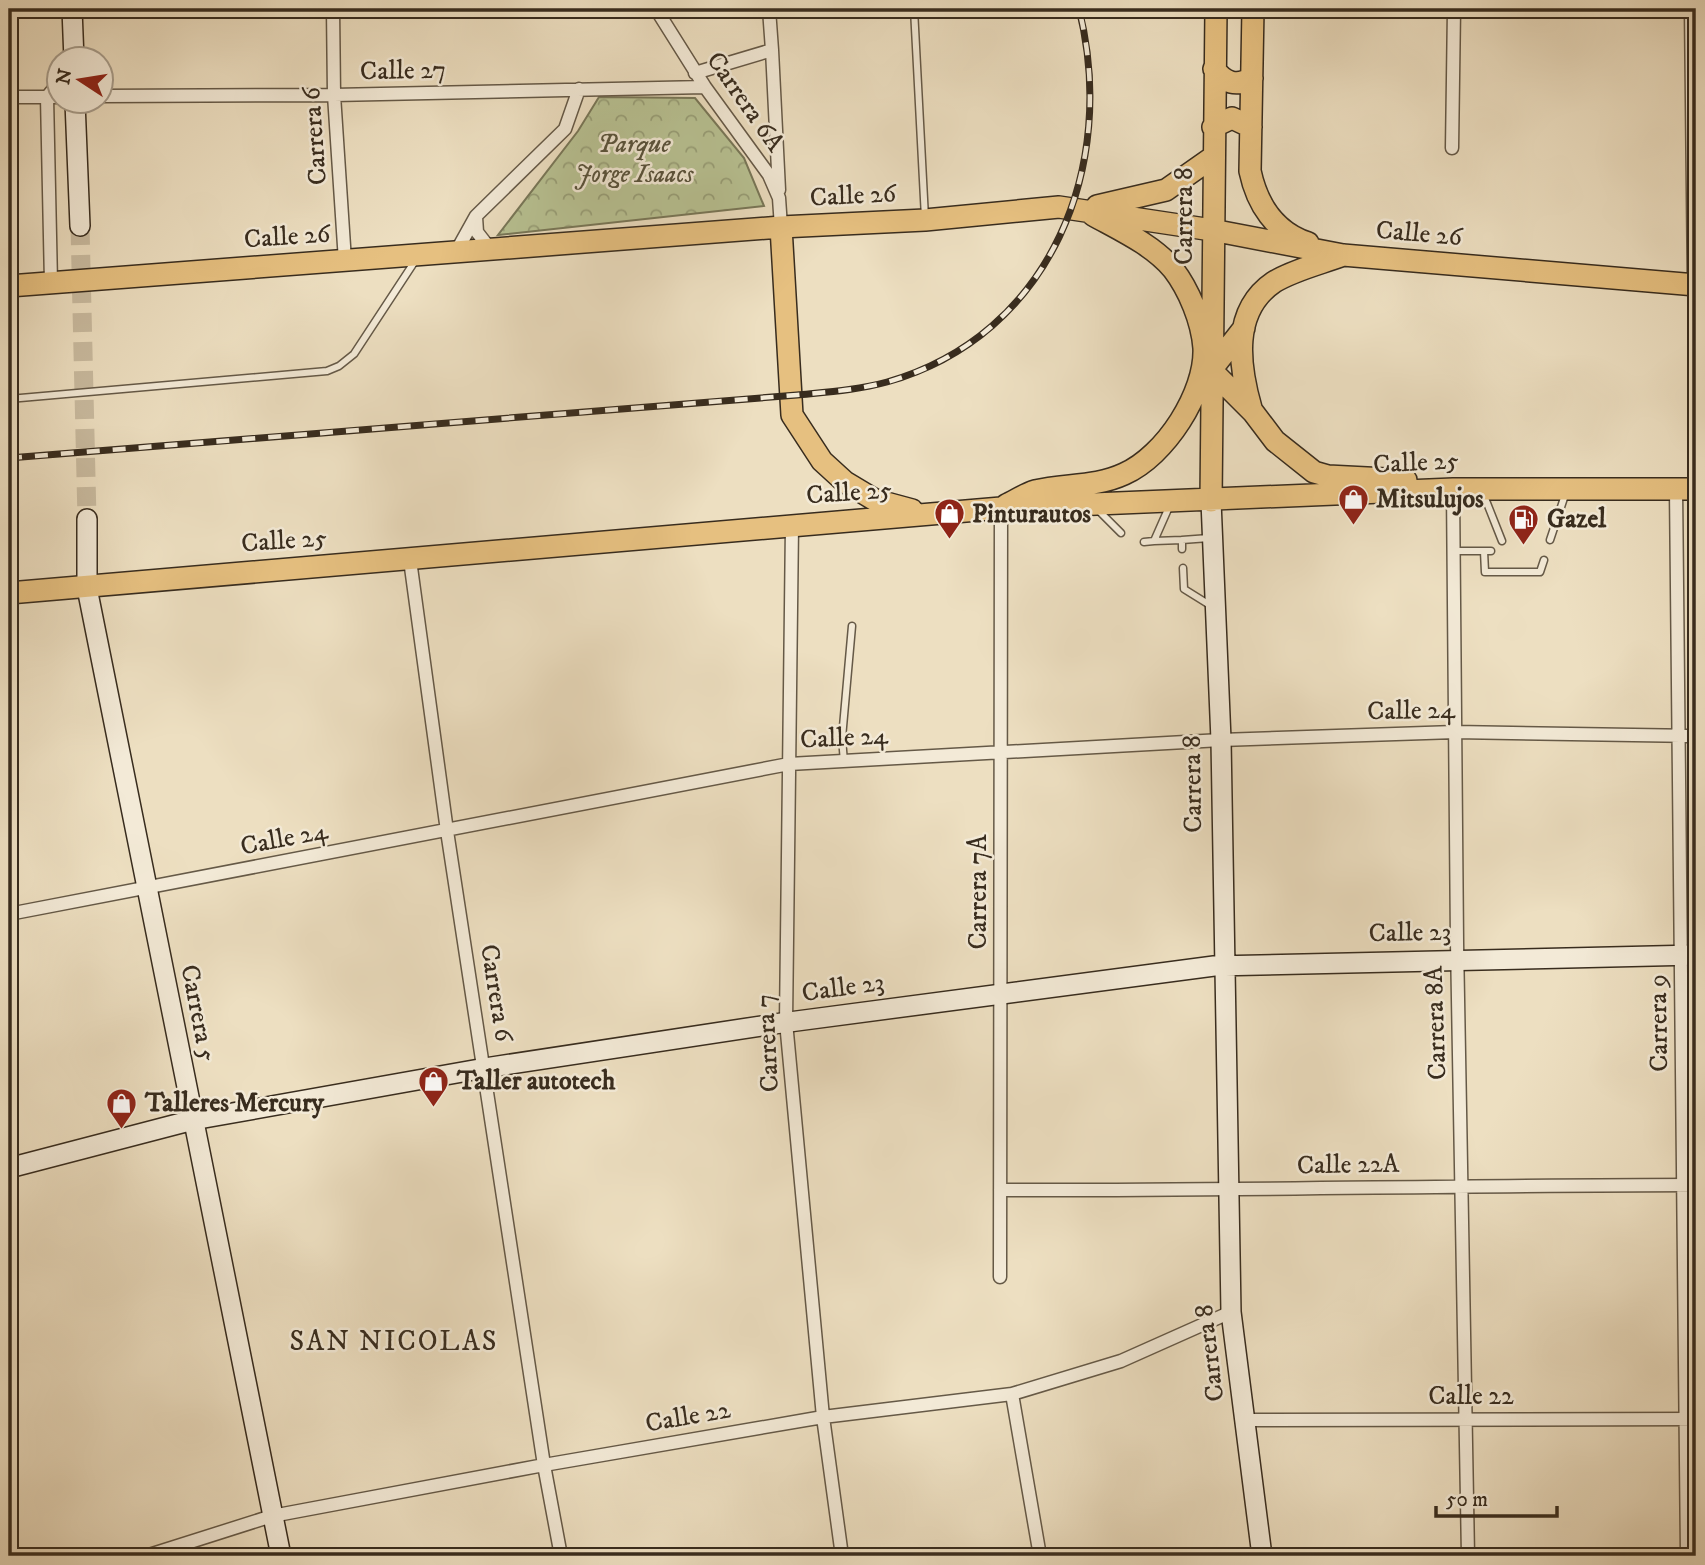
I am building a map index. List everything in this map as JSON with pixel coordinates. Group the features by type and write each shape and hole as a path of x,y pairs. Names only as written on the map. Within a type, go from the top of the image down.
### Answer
{"main road":[{"path":"72,9 73,46"},
{"name":"Carrera 8","path":"1216,9 1211,538 1221,740 1231,1312 1262,1556"},
{"path":"1253,9 1250,171 1255,192 1279,227 1298,240 1343,255"},
{"path":"1214,69 1227,82 1236,84 1252,78"},
{"path":"76,116 80,226"},
{"path":"1213,127 1232,118 1251,127"},
{"path":"1082,209 1166,190 1213,157"},
{"name":"Calle 26","path":"9,286 781,227 925,220 1059,207 1212,230 1343,255 1695,285"},
{"path":"1001,508 1034,491 1097,483 1126,474 1151,457 1170,436 1186,410 1198,379 1204,349 1198,318 1188,292 1172,268 1136,240 1082,209"},
{"path":"781,227 789,396 792,415 802,435 822,461 845,482 875,500 901,508 939,514"},
{"path":"1253,412 1240,360 1244,328 1253,306 1273,283 1343,255"},
{"path":"1244,328 1211,370 1253,412 1275,441 1314,472 1328,476 1398,478 1453,489"},
{"name":"Calle 25","path":"9,593 1001,508 1481,488 1686,489"},
{"name":"Carrera 5","path":"87,519 87,588 281,1556"},
{"name":"Calle 23","path":"9,1168 193,1120 485,1068 786,1022 1000,993 1224,965 1689,955"}],"street":[{"name":"Carrera 6","path":"333,9 334,95 345,261"},
{"name":"Carrera 6A","path":"656,9 695,73 769,175 779,198 781,227"},
{"path":"769,9 779,198"},
{"path":"1452,148 1454,9"},
{"path":"1691,9 1695,285"},
{"path":"695,73 772,50"},
{"name":"Calle 27","path":"116,96 334,95 705,87"},
{"path":"456,252 476,216 565,129 579,89"},
{"path":"9,97 46,97"},
{"path":"51,283 53,116"},
{"path":"476,216 477,232 491,250"},
{"name":"Carrera 8A","path":"1453,489 1457,958 1468,1556"},
{"name":"Carrera 9","path":"1686,489 1679,736 1689,955 1691,1419 1687,1556"},
{"name":"Carrera 7A","path":"1000,1277 1001,508"},
{"name":"Carrera 7","path":"792,525 786,1022 823,1417 842,1556"},
{"name":"Carrera 6","path":"410,560 447,831 544,1465 561,1556"},
{"name":"Calle 24","path":"9,914 789,764 1221,740 1455,732 1696,736"},
{"name":"Calle 22A","path":"1000,1190 1230,1191 1463,1185 1690,1185"},
{"name":"Calle 22","path":"146,1556 272,1516 544,1465 823,1417 1012,1394 1121,1361 1231,1312"},
{"path":"1012,1394 1040,1556"},
{"name":"Calle 22","path":"1246,1420 1691,1419"}],"lane":[{"path":"914,9 925,220"},
{"path":"9,399 327,371 354,354 380,317 407,269 422,255"},
{"path":"1481,488 1502,541"},
{"path":"1550,540 1568,488"},
{"path":"1154,541 1171,501"},
{"path":"1093,506 1121,533"},
{"path":"1144,542 1211,538"},
{"path":"1182,540 1182,549"},
{"path":"1455,551 1487,551 1485,572 1540,572 1544,560"},
{"path":"1183,568 1184,589 1215,608"},
{"path":"844,762 842,738 852,626"}],"green space":[{"name":"Parque Jorge Isaacs","path":"599,97 695,98 744,158 764,206 498,235 578,131"}],"tunnel":[{"path":"80,226 87,519"}],"railway":[{"path":"9,458 831,392 887,382 944,359 992,326 1031,284 1060,236 1079,183 1089,126 1089,68 1079,9"}],"place":[{"name":"Mitsulujos","path":"1353,526"},
{"name":"Pinturautos","path":"949,541"},
{"name":"Gazel","path":"1524,546"},
{"name":"Taller autotech","path":"434,1108"},
{"name":"Talleres Mercury","path":"122,1130"}],"district":[{"name":"SAN NICOLAS","path":"394,1341"}]}
